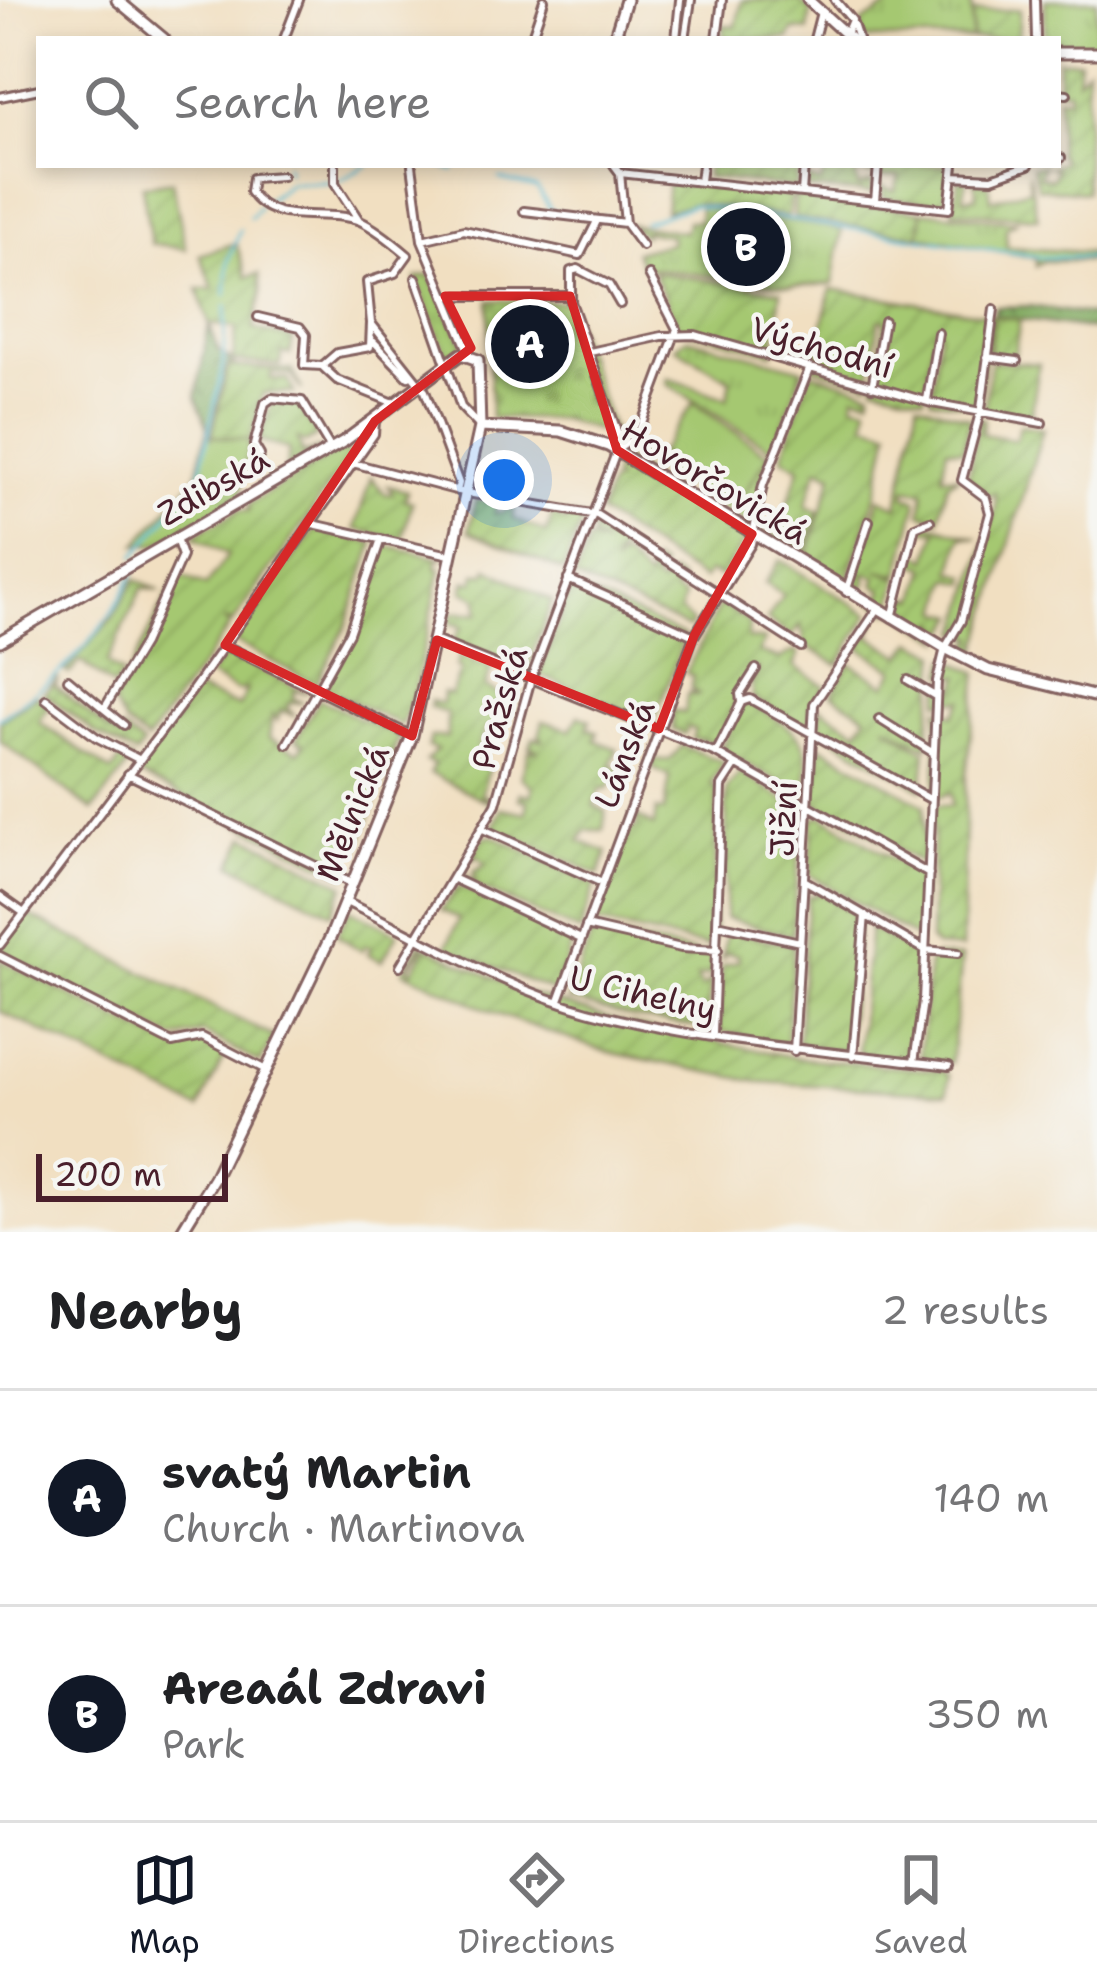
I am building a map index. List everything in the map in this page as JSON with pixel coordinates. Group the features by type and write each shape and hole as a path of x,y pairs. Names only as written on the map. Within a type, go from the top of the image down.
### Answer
{"main road":[{"path":"117,0 160,36"},
{"path":"615,36 626,0"},
{"path":"808,0 852,34"},
{"path":"1061,53 1093,53"},
{"name":"Zdibská","path":"0,641 346,440 375,421 414,381 469,353"},
{"name":"Mělnická","path":"181,1232 266,1070 354,885 412,736 437,641 462,492 480,427 482,384 478,360 469,353"},
{"name":"Hovorčovická","path":"480,427 561,430 617,450 945,648 988,670 1097,697"}],"street":[{"path":"285,36 299,0"},
{"path":"532,36 544,0"},
{"path":"680,0 681,36"},
{"path":"682,36 691,0"},
{"path":"717,36 722,0"},
{"path":"835,0 852,34"},
{"path":"1035,0 1036,36"},
{"path":"815,36 821,12"},
{"path":"0,97 36,90"},
{"path":"412,168 424,244 469,353"},
{"path":"616,168 625,223 642,246"},
{"path":"658,176 659,168"},
{"path":"700,182 702,168"},
{"path":"802,193 804,168"},
{"path":"875,201 878,168"},
{"path":"620,173 949,209 954,168"},
{"path":"953,176 992,178 1020,168"},
{"path":"334,169 359,221 408,256"},
{"path":"282,176 252,178 250,192 272,212 359,221"},
{"path":"524,211 625,223"},
{"path":"414,381 403,376 374,342 366,284 395,273 424,244 464,230 584,254 596,223"},
{"path":"617,450 618,434 570,296 571,272 578,269 609,285 619,293 620,304"},
{"path":"649,275 676,334"},
{"path":"416,278 460,407 480,427"},
{"path":"425,296 570,296"},
{"path":"914,1062 925,950 935,696 945,648 961,621 990,512 986,498 962,481 979,413 994,309"},
{"path":"258,317 300,327 306,335 304,364 322,366 337,380 394,403"},
{"path":"872,387 884,321"},
{"path":"371,323 425,391 462,492"},
{"path":"927,401 938,333"},
{"name":"Východní","path":"590,352 676,334 927,401 1042,423"},
{"name":"Pražská","path":"400,966 496,804 531,679 592,514 617,450 637,436 676,334"},
{"path":"322,366 337,352 374,342"},
{"path":"987,357 1017,361"},
{"name":"Lánská","path":"559,1000 694,636 752,534 763,485 810,367"},
{"path":"260,454 254,445 265,403 272,398 302,401 331,449"},
{"path":"0,945 313,524 378,426 375,421"},
{"path":"346,440 358,455"},
{"path":"353,463 462,492 592,514 801,647"},
{"path":"892,618 925,522 918,510"},
{"path":"846,592 869,521"},
{"path":"313,524 454,556"},
{"path":"104,709 133,663 182,556 176,539"},
{"path":"287,744 349,633 381,539"},
{"path":"568,579 694,636"},
{"name":"Jižní","path":"794,1051 814,704 877,610"},
{"path":"437,641 716,753 929,874"},
{"path":"224,645 412,736"},
{"path":"716,753 746,701 744,687 756,668"},
{"path":"68,679 124,725"},
{"path":"908,680 935,696"},
{"path":"46,698 95,736 138,759"},
{"path":"746,701 930,800"},
{"path":"879,719 932,752"},
{"path":"713,1034 722,786 736,765"},
{"path":"128,774 354,885"},
{"path":"483,829 602,883"},
{"path":"454,879 581,940"},
{"path":"804,880 925,950 958,953"},
{"path":"0,896 24,914"},
{"name":"U Cihelny","path":"346,902 559,1000 794,1051 949,1066"},
{"path":"853,1057 865,915"},
{"path":"720,925 800,942"},
{"path":"586,926 681,948 718,950"},
{"path":"0,956 172,1042 202,1037 266,1070"}],"highlighted area":[{"path":"445,296 570,296 617,450 752,534 694,636 659,729 437,640 412,736 225,645 375,421 471,348"}],"green space":[{"path":"742,0 799,0 811,11 808,31 793,30 790,36 723,36 724,25 736,26"},
{"path":"900,0 971,0 972,36 862,36 862,23"},
{"path":"1045,0 1097,0 1097,45 1061,46 1061,36 1045,36"},
{"path":"1020,9 1018,36 972,36 972,12"},
{"path":"1061,60 1079,60 1077,79 1087,68 1086,192 1038,188 1032,168 1043,168 1039,176 1052,179 1053,168 1061,168 1061,97 1068,98 1069,91 1061,90"},
{"path":"707,168 798,168 796,188 706,177"},
{"path":"821,168 874,168 873,175 855,172 858,187 872,182 871,193 808,189 807,178 821,184 825,169"},
{"path":"882,168 948,168 945,203 883,198 881,186 895,191 899,176 881,177"},
{"path":"1028,172 1038,218 953,211 959,179 967,180 963,198 977,197 974,181 989,183 991,200 1030,189"},
{"path":"172,181 186,249 151,244 142,186"},
{"path":"668,182 791,196 788,217 697,203 665,211"},
{"path":"795,196 922,211 919,236 794,218"},
{"path":"700,207 842,229 833,284 790,286 643,267 635,252 670,243 671,236 645,231 644,236 628,224 685,232 687,221 699,221"},
{"path":"922,211 1016,222 1006,228 1007,247 1097,253 1097,261 1043,261 1036,266 1036,258 919,236"},
{"path":"236,243 247,277 259,274 261,293 253,329 293,339 290,354 282,353 280,365 233,361 236,328 209,324 198,289 214,289 200,255"},
{"path":"653,272 781,291 773,353 679,328"},
{"path":"430,275 464,345 448,359 416,278"},
{"path":"831,289 991,315 978,407 931,399 940,331 934,331 924,397 875,385 885,320 879,320 869,383 813,367"},
{"path":"489,300 567,302 614,435 560,419 491,418"},
{"path":"1030,306 1097,316 1097,330 994,316 995,307"},
{"path":"994,316 1020,320 1014,358 989,353"},
{"path":"209,324 219,352 236,362 227,366 211,436 196,397"},
{"path":"687,338 803,369 747,524 637,456 636,451 658,453 735,507 772,449 667,384 668,378 727,399 731,380 675,347"},
{"path":"991,361 1039,364 1031,418 984,410"},
{"path":"228,366 292,370 302,390 292,375 271,373 271,379 288,380 294,393 263,393 250,440 212,436"},
{"path":"811,372 872,391 870,398 855,395 853,403 868,406 866,423 890,430 876,496 845,585 806,561 833,474 818,468 806,506 819,511 803,559 758,532 777,536 800,468 782,457"},
{"path":"272,402 299,405 317,436 306,443 298,439 303,454 320,448 286,469 289,449 259,441"},
{"path":"918,402 970,418 963,450 947,448 942,476 958,476 948,483 939,519 921,514 924,491 906,489 905,496 916,499 916,507 899,575 877,570 899,578 890,613 866,598 869,592 880,597 884,591 874,584 877,577 864,573 863,589 852,582 880,498 898,506"},
{"path":"693,403 769,455 736,505 659,453"},
{"path":"979,418 984,419 982,434 1016,440 1019,425 1043,429 976,657 955,646 968,648 975,637 959,632 996,507 995,493 990,496 968,477"},
{"path":"207,430 212,436 250,440 240,497 156,545 137,544 196,477"},
{"path":"343,449 350,456 233,623 224,620 230,626 147,741 125,724 113,704 178,574 206,586 228,555 193,536 239,510 249,511 249,504"},
{"path":"624,459 746,539 721,577 709,572 703,580 599,513 610,484 617,481 612,478 618,461"},
{"path":"371,477 385,494 393,494 388,486 407,491 405,500 412,502 402,540 355,529"},
{"path":"476,500 496,504 495,514 515,507 512,518 546,533 553,514 566,522 568,516 583,519 563,571 469,531"},
{"path":"927,523 978,538 962,537 952,571 968,576 966,583 950,579 941,611 957,615 948,633 935,621 942,639 897,613 899,605 906,606 904,614 914,615 906,603 908,597 917,599 926,567 910,562 914,551 928,559 937,531 921,529"},
{"path":"593,529 623,542 612,566 622,555 647,579 654,562 662,567 654,580 661,585 671,573 681,580 674,592 684,597 680,611 692,623 689,628 575,578 589,540 605,545 592,538"},
{"path":"315,530 374,543 347,624 316,684 233,641"},
{"path":"383,545 444,558 437,559 436,568 441,569 413,697 401,725 325,688 350,640"},
{"path":"780,560 869,614 838,665 805,645 801,625 792,636 767,620 783,595 765,583"},
{"path":"488,568 552,601 527,670 453,641 462,627 450,623 452,613 479,613 478,598 463,591 466,581 474,582 476,574 486,574"},
{"path":"135,579 160,591 142,588 107,663 122,674 113,687 81,661 69,674 65,671 113,617"},
{"path":"572,586 685,636 654,722 539,675"},
{"path":"720,604 749,622 748,639 765,640 759,652 780,659 795,651 799,654 794,666 825,686 811,702 809,729 753,698 751,684 759,670 754,667 717,743 692,738 695,730 688,727 685,734 673,730 673,710 685,713 687,695 693,695 688,692 700,695 691,688 693,676 686,673"},
{"path":"876,619 870,636 902,656 913,641 938,654 927,747 885,725 926,752 922,789 820,731 820,707 857,730 867,716 832,694 850,663 886,685 895,670 860,648"},
{"path":"226,653 239,659 237,664 244,662 308,693 294,691 293,698 303,703 290,702 287,708 295,716 281,710 277,721 272,715 269,738 299,752 303,744 296,740 319,699 399,737 358,850 337,847 330,862 348,877 134,773 197,690 239,707 247,689 238,691 209,676"},
{"path":"459,656 491,668 485,687 503,696 492,709 497,725 487,727 478,746 486,750 483,762 477,763 489,767 481,795 492,799 490,803 430,773 434,764 426,761 437,750 428,747 431,737 447,737 447,713 430,708 431,701 442,704 443,693 451,695 461,669 456,667"},
{"path":"947,658 978,673 966,775 962,949 936,947 930,940 934,805 952,806 951,793 935,798 938,709 954,715 962,700 939,702 942,681 956,689 961,676 943,674"},
{"path":"59,677 55,686 109,730 118,737 123,730 143,745 136,755 95,733 44,693"},
{"path":"37,696 50,706 39,722 112,772 123,756 132,760 93,811 0,741 0,721"},
{"path":"750,703 799,737 807,759 804,795 725,752 722,746 743,704"},
{"path":"579,715 590,720 587,728 598,732 595,740 617,749 611,765 621,769 607,789 601,788 594,806 606,811 603,830 586,830 579,841 607,852 599,875 493,827 501,808 526,813 528,801 519,799 520,793 531,796 533,787 521,777 529,751 538,750 530,747 533,738 544,740 539,736 543,721 571,730"},
{"path":"682,746 724,762 711,784 717,789 714,941 709,947 593,922 629,830 638,826 635,815 654,826 656,810 664,812 670,777 652,768 654,760 670,760"},
{"path":"821,746 924,805 924,865 814,801"},
{"path":"741,772 803,812 792,936 725,918 727,788"},
{"path":"822,815 924,878 918,939 810,875 813,819"},
{"path":"492,835 595,885 580,932 462,880 466,868 464,877 476,881 473,872 486,864 477,856 470,862 484,837"},
{"path":"246,836 345,885 332,913 232,864"},
{"path":"459,886 573,939 557,993 446,948 459,919 441,910"},
{"path":"817,890 859,917 847,1052 798,1044 808,895 816,896"},
{"path":"350,909 398,933 382,961 368,954 371,947 365,945 362,951 337,935"},
{"path":"26,914 274,1037 260,1063 204,1033 174,1039 0,952"},
{"path":"870,927 920,957 911,1053 905,1059 863,1055 858,1049"},
{"path":"593,931 712,956 712,975 697,977 702,988 711,980 706,1028 633,1018 568,1000"},
{"path":"726,931 794,945 786,1045 719,1031 722,966 739,961 738,955 726,953 722,960"},
{"path":"420,944 424,946 409,966 412,972 427,947 525,992 624,1023 624,1028 629,1024 798,1058 943,1071 949,1076 947,1093 758,1082 607,1052 497,1014 403,971"},
{"path":"935,956 962,958 951,1063 926,1061 920,1054 929,961"},
{"path":"0,960 171,1046 199,1040 226,1052 199,1109 0,1011"}],"waterway":[{"path":"287,168 288,173"},
{"path":"339,181 363,168"},
{"path":"448,168 454,170"},
{"path":"500,179 537,188 551,210 562,213"},
{"path":"264,202 290,183 332,182"},
{"path":"644,222 693,205 1040,257 1097,258"},
{"path":"250,218 259,207"},
{"path":"602,217 622,219"},
{"path":"226,295 228,261 240,230"},
{"path":"135,556 199,478 223,365 226,305"},
{"path":"0,718 80,652 112,612 136,566"}],"place":[{"name":"Areaál Zdravi","path":"746,247"},
{"name":"svatý Martin","path":"530,344"}]}
